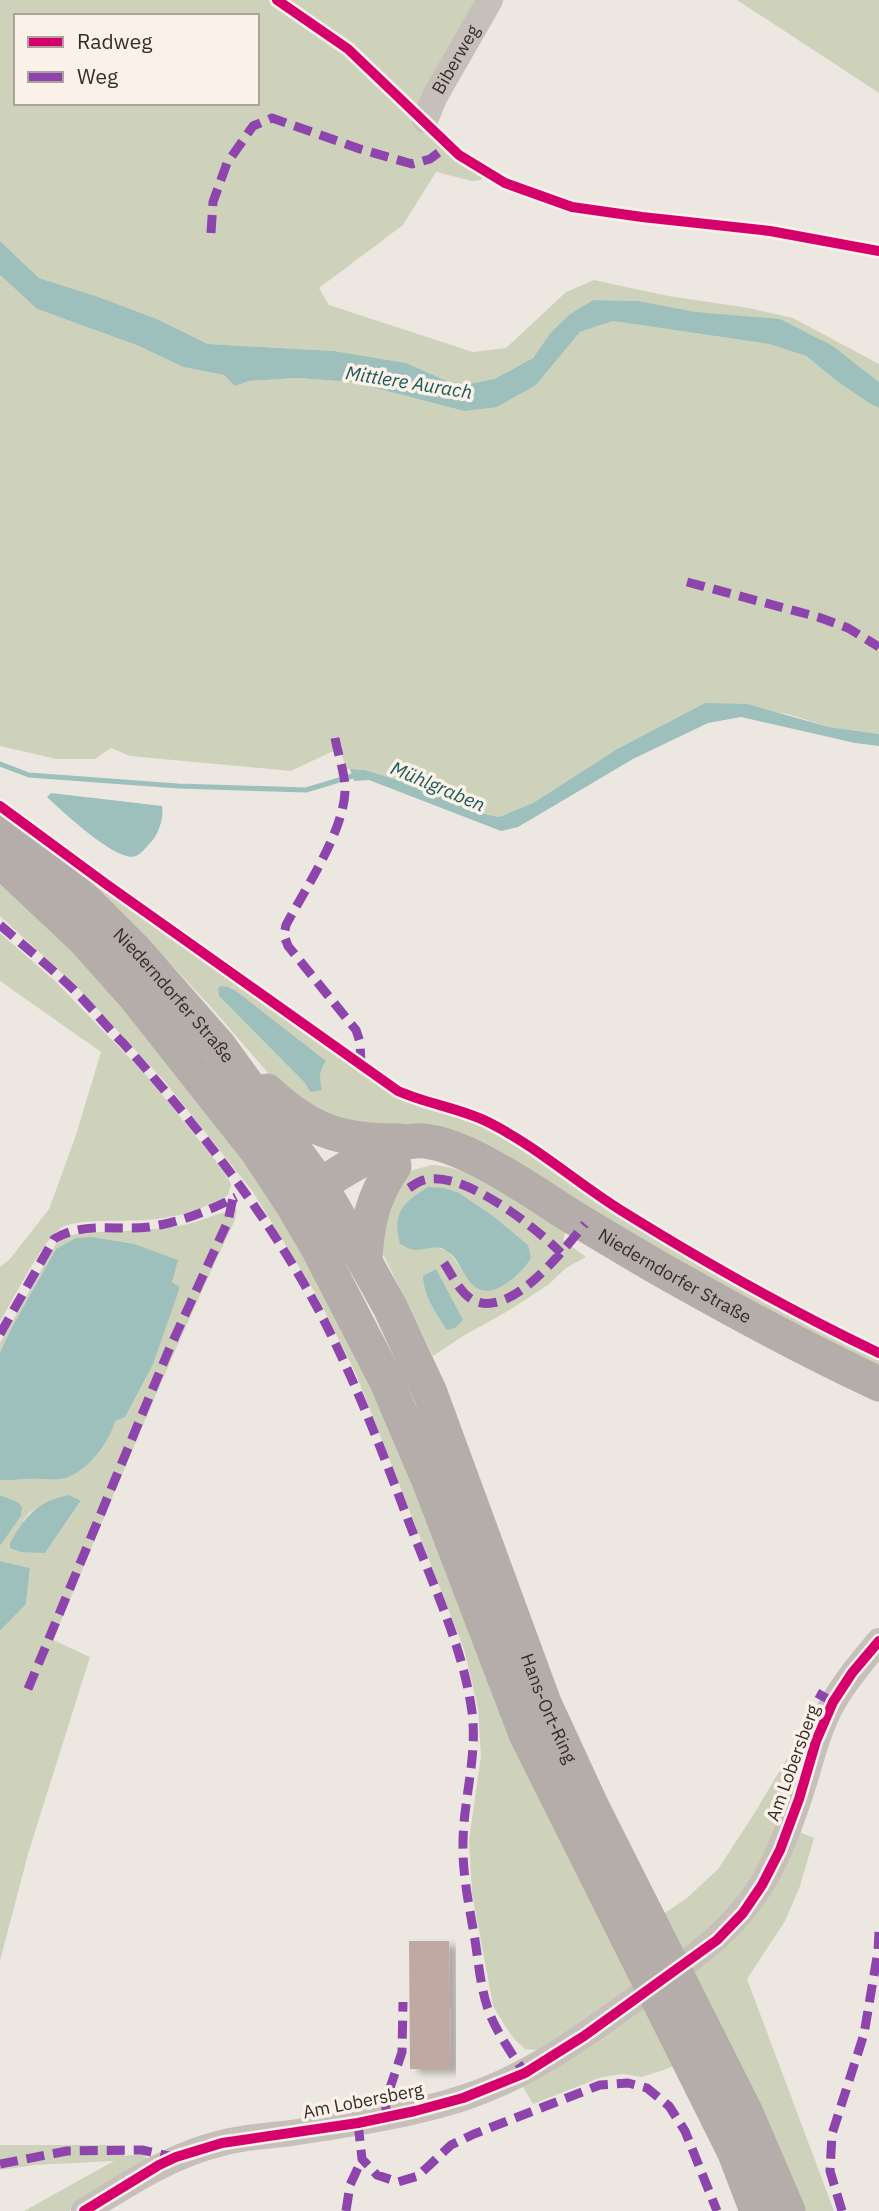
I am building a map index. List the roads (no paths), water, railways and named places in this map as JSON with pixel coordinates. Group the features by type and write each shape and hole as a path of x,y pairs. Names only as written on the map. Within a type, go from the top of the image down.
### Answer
{"main road":[{"name":"Niederndorfer Straße","path":"0,831 45,864 91,906 135,950 219,1046 314,1196"},
{"name":"Niederndorfer Straße","path":"0,860 84,939 134,995 258,1152 314,1196"},
{"path":"219,1046 270,1094 313,1126 334,1135 404,1154 384,1180 372,1207 365,1238 365,1262"},
{"name":"Niederndorfer Straße","path":"314,1196 404,1154 407,1161 437,1156 475,1159 685,1283 779,1335 879,1384"},
{"name":"Hans-Ort-Ring","path":"314,1196 365,1262 390,1307 430,1393 544,1703 591,1805 745,2111 788,2211"},
{"name":"Hans-Ort-Ring","path":"314,1196 350,1307 386,1380 430,1483 526,1734 735,2153 757,2211"}],"street":[{"name":"Biberweg","path":"425,120 435,96 490,0"},
{"name":"Am Lobersberg","path":"688,1961 717,1940 743,1913 762,1885 780,1850 816,1741 833,1702 879,1640"},
{"name":"Am Lobersberg","path":"84,2211 159,2165 222,2143 358,2123 463,2098 525,2073 584,2036 638,1997"}],"water":[{"name":"Mittlere Aurach","path":"0,241 39,278 157,319 208,344 334,351 406,363 458,386 494,379 533,358 551,332 570,314 593,300 638,301 695,312 780,319 833,346 879,382 879,408 838,382 806,356 769,344 613,321 580,332 536,385 497,407 464,411 352,382 297,378 249,381 235,386 224,375 183,367 139,346 37,309 0,275"},
{"path":"705,703 747,704 829,727 879,734 879,746 741,717 708,723 633,759 518,827 501,831 369,780 354,781 350,769 365,770 443,794 485,814 499,817 533,803 617,749"},
{"path":"51,793 162,806 160,825 155,838 142,851 136,856 128,856 116,852 77,823 47,797"},
{"path":"221,986 236,991 326,1061 320,1075 322,1090 310,1092 305,1083 219,996 218,988"},
{"path":"428,1187 459,1193 492,1215 528,1245 531,1258 527,1264 506,1284 481,1290 470,1282 455,1258 443,1249 413,1250 400,1244 397,1224 399,1216 412,1198"},
{"path":"92,1237 134,1244 178,1260 172,1282 180,1287 153,1364 125,1417 115,1421 103,1447 83,1469 59,1479 0,1480 0,1352 56,1249 76,1238"},
{"path":"436,1269 463,1320 455,1328 447,1330 431,1304 423,1276"},
{"path":"0,1495 18,1502 22,1507 21,1516 0,1546"},
{"path":"69,1495 81,1501 45,1553 21,1552 10,1548 10,1543 33,1512 48,1501"},
{"path":"0,1561 30,1568 26,1604 0,1631"}],"waterway":[{"name":"Mühlgraben","path":"0,764 29,775 178,786 306,790 359,774"}]}
